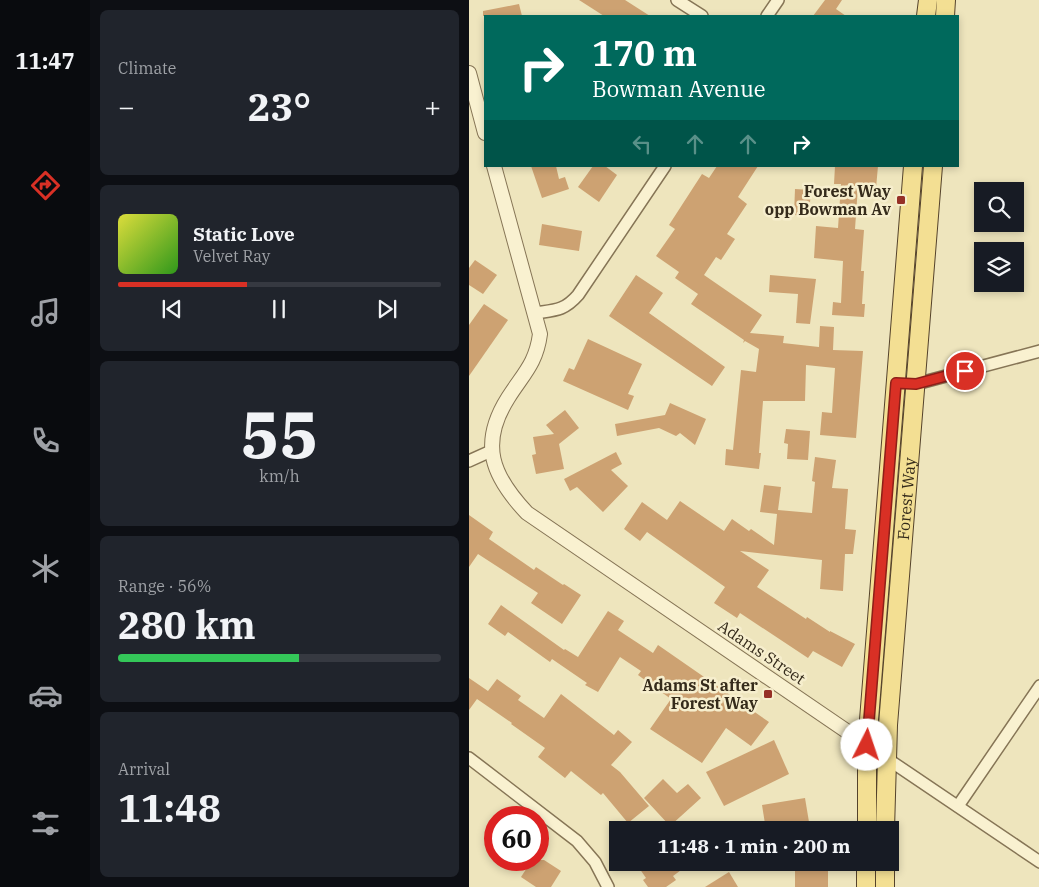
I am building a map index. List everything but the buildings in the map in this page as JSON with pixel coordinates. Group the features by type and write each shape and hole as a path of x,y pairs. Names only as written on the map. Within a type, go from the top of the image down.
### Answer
{"main road":[{"path":"927,15 928,0"},
{"path":"945,15 946,0"},
{"name":"Forest Way","path":"867,821 867,745 913,167"},
{"name":"Forest Way","path":"885,821 886,758 933,167"},
{"path":"866,871 866,887"},
{"path":"885,871 885,887"}],"street":[{"path":"677,0 700,15"},
{"path":"768,15 778,0"},
{"path":"469,73 484,129"},
{"path":"469,462 491,450 498,416 507,399 532,364 538,350 540,334 495,167"},
{"path":"535,313 559,309 569,305 664,167"},
{"path":"896,383 916,384 1039,351"},
{"name":"Adams Street","path":"491,450 499,478 510,495 527,513 1039,862"},
{"path":"958,806 1039,686"},
{"path":"469,758 577,841 595,862 608,887"}],"place":[{"name":"Forest Way opp Bowman Av","path":"901,200"},
{"name":"Adams St after Forest Way","path":"768,694"}],"route":[{"path":"867,745 896,383 916,384 965,371"}]}
